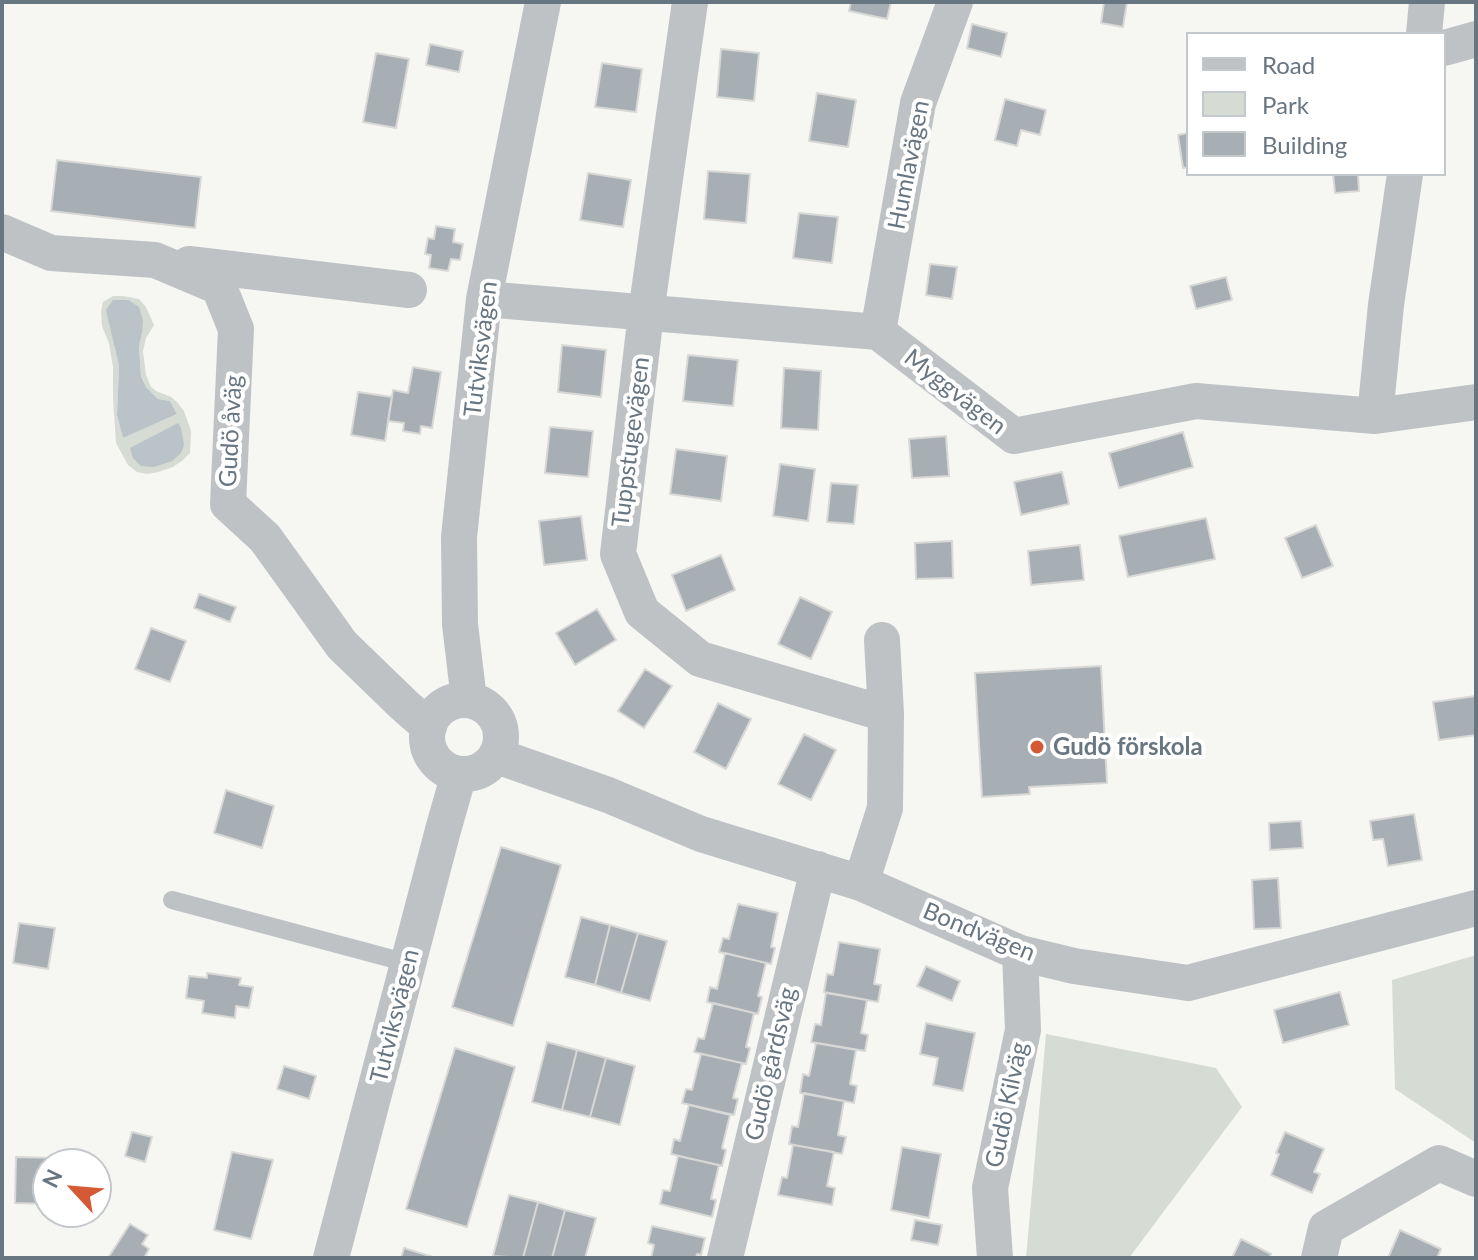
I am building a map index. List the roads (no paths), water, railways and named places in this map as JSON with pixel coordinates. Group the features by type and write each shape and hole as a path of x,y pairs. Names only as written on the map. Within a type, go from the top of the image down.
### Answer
{"street":[{"name":"Tutviksvägen","path":"469,700 460,624 459,537 484,299 543,2"},
{"name":"Tuppstugevägen","path":"690,2 646,313 618,554 642,612 700,659 886,714"},
{"name":"Humlavägen","path":"878,332 918,103 955,2"},
{"path":"1424,32 1427,2"},
{"path":"1446,47 1476,39"},
{"path":"1375,416 1386,305 1405,176"},
{"name":"Gudö åväg","path":"2,232 51,253 155,260 219,287 236,329 228,504 265,538 342,645 429,727"},
{"path":"155,260 409,290"},
{"path":"484,299 878,332"},
{"name":"Myggvägen","path":"878,332 1014,436 1196,401 1375,416 1476,402"},
{"path":"861,883 885,808 886,714 882,640"},
{"path":"454,700 469,700 483,704 494,714 500,727 501,742 497,756 487,767 474,773 459,774 445,769 434,760 428,746 429,727 441,707 454,700"},
{"name":"Bondvägen","path":"497,756 608,795 701,834 861,883 1020,953 1074,966 1188,983 1476,908"},
{"name":"Tutviksvägen","path":"331,1258 459,774"},
{"name":"Gudö gårdsväg","path":"725,1258 818,869"},
{"name":"Gudö Kilväg","path":"995,1258 990,1188 1023,1030 1020,953"},
{"path":"1319,1258 1326,1228 1439,1163 1476,1179"}],"lane":[{"path":"172,900 408,963"}],"place":[{"name":"Gudö förskola","path":"1037,747"}]}
